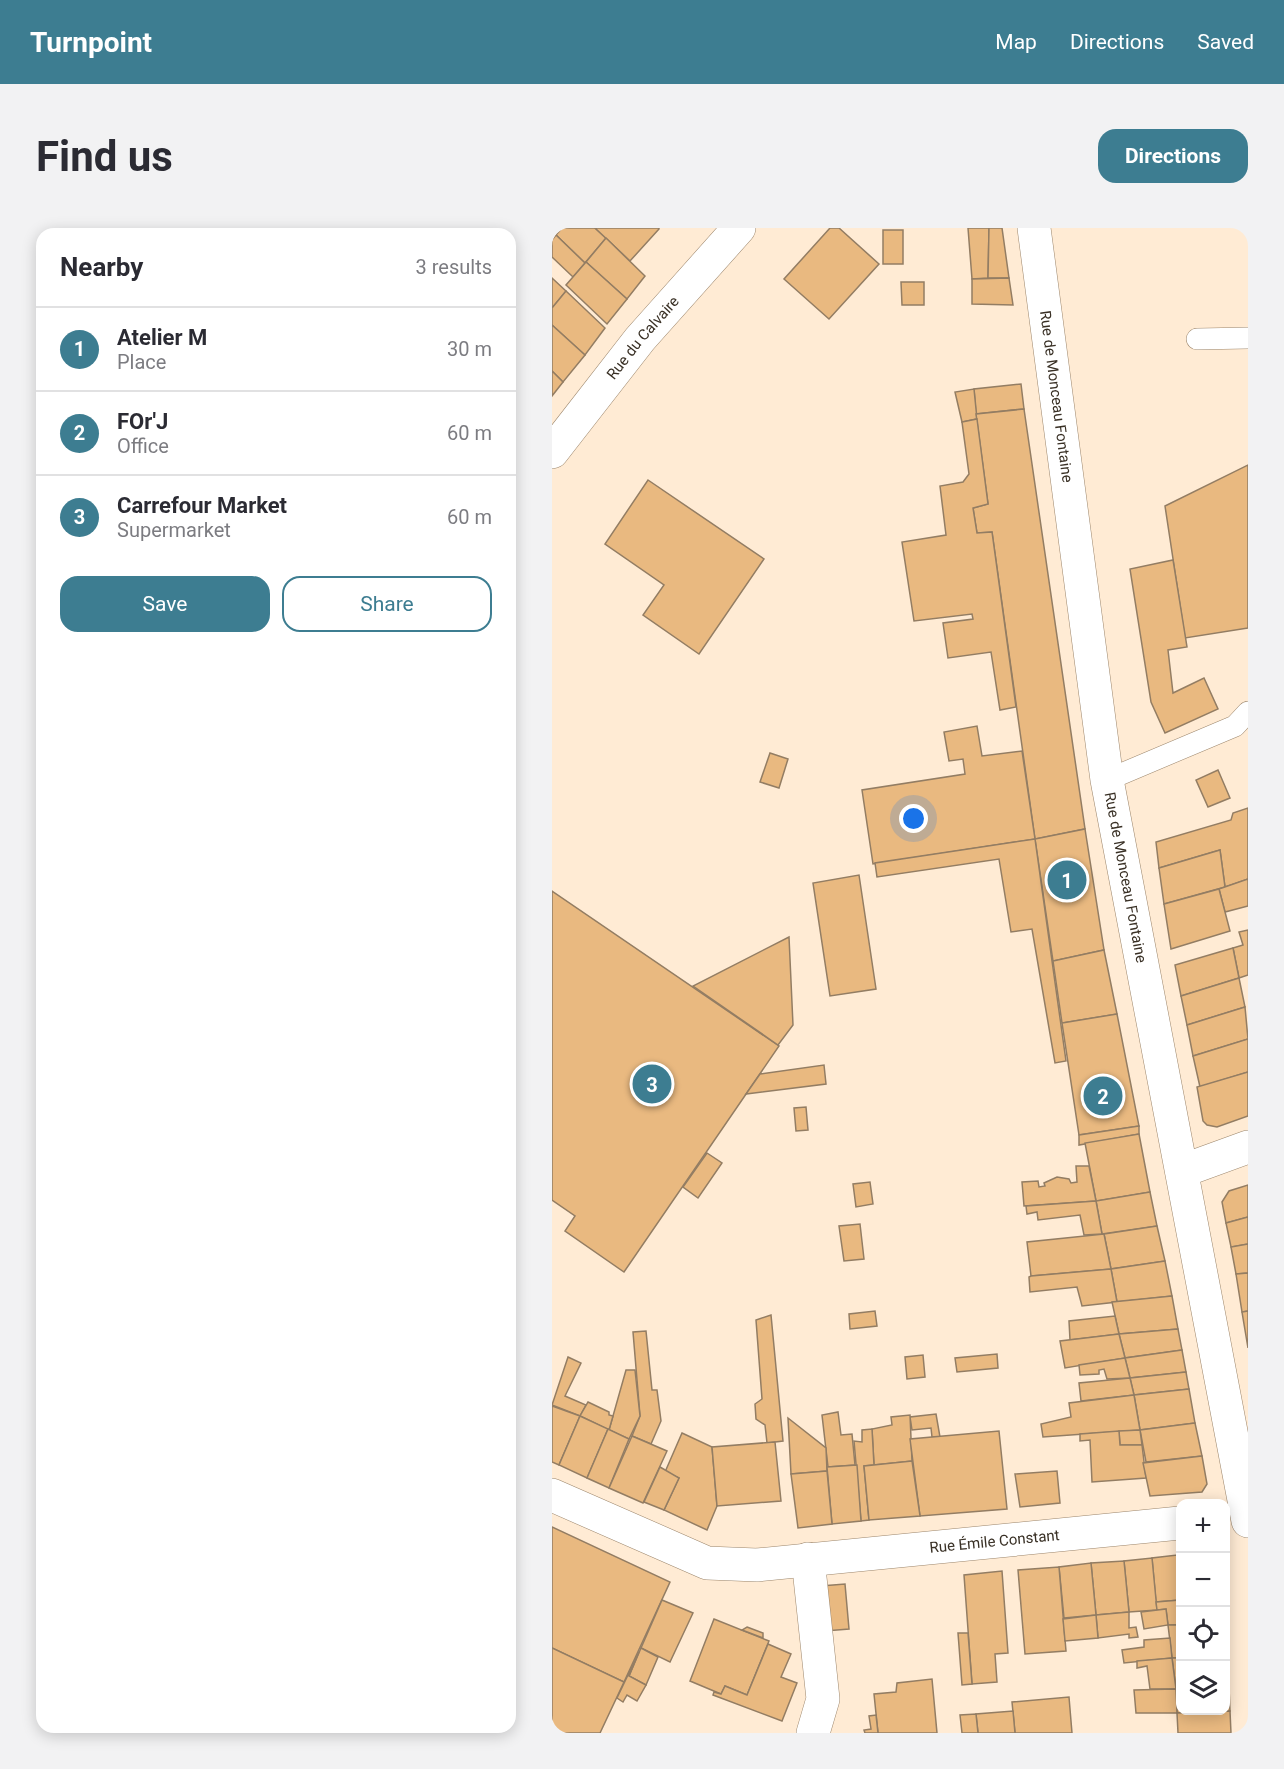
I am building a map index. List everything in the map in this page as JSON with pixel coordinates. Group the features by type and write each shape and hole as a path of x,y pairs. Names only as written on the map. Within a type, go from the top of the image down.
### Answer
{"street":[{"name":"Rue du Calvaire","path":"552,452 640,339 739,228"},
{"name":"Rue de Monceau Fontaine","path":"1034,228 1107,780 1248,1521"},
{"path":"1182,1171 1248,1147"},
{"name":"Rue Émile Constant","path":"552,1495 707,1563 757,1565 1176,1523"},
{"path":"1230,1529 1248,1532"},
{"path":"808,1559 823,1699 813,1733"}],"lane":[{"path":"1197,339 1248,338"},
{"path":"1107,780 1235,726 1248,712"}],"building":[{"path":"562,228 595,228 606,238 585,263 556,235"},
{"path":"595,228 659,228 659,229 630,261"},
{"path":"830,228 839,228 879,264 829,319 784,279"},
{"path":"968,228 989,228 988,278 972,279"},
{"path":"989,228 1002,228 1009,278 988,278"},
{"path":"883,230 903,230 903,264 883,264"},
{"path":"556,235 585,263 573,277 552,257 552,240"},
{"path":"606,238 645,276 627,299 586,262"},
{"path":"586,262 627,299 607,324 566,285"},
{"path":"552,278 566,291 553,307 552,307"},
{"path":"1009,278 1013,305 972,304 972,279"},
{"path":"901,282 924,282 924,305 902,305"},
{"path":"566,291 605,328 585,355 552,325 552,308"},
{"path":"552,325 585,355 563,382 552,371"},
{"path":"552,371 563,382 552,396"},
{"path":"1021,384 1024,409 976,414 974,389"},
{"path":"974,389 977,419 962,422 955,392"},
{"path":"1024,409 1085,829 1035,839 992,532 977,533 973,508 988,504 976,414"},
{"path":"977,419 988,504 973,508 977,533 992,532 1016,707 1000,710 991,652 948,658 943,623 973,619 972,614 914,621 902,542 946,535 940,486 963,482 969,474 962,422"},
{"path":"1248,465 1248,628 1185,638 1165,506"},
{"path":"648,480 764,559 699,654 643,615 664,585 605,544"},
{"path":"1173,560 1187,647 1168,650 1173,693 1204,678 1218,709 1165,733 1151,702 1130,569"},
{"path":"977,726 982,756 1022,751 1035,839 873,864 862,790 965,774 963,759 949,761 944,732"},
{"path":"770,753 788,759 779,788 760,782"},
{"path":"1218,770 1230,798 1208,807 1196,780"},
{"path":"1248,808 1248,879 1225,887 1220,850 1159,868 1156,842 1231,820 1233,813"},
{"path":"1085,829 1104,950 1053,961 1035,839"},
{"path":"1035,839 1066,1061 1055,1063 1032,929 1011,932 999,859 877,877 875,863"},
{"path":"1220,850 1225,887 1164,904 1159,868"},
{"path":"859,875 876,989 830,996 813,883"},
{"path":"1248,879 1248,906 1225,912 1219,889"},
{"path":"1219,889 1230,931 1171,949 1164,904"},
{"path":"552,891 779,1046 624,1272 565,1231 575,1216 552,1200"},
{"path":"1248,930 1248,975 1239,978 1233,948 1243,945 1239,932"},
{"path":"789,937 793,1025 778,1045 693,986"},
{"path":"1233,948 1239,978 1181,996 1175,965"},
{"path":"1104,950 1117,1014 1062,1023 1053,961"},
{"path":"1239,978 1245,1007 1187,1025 1181,996"},
{"path":"1245,1007 1248,1039 1193,1056 1187,1025"},
{"path":"1117,1014 1139,1126 1079,1135 1062,1023"},
{"path":"1248,1039 1248,1072 1200,1087 1193,1056"},
{"path":"824,1065 826,1084 746,1094 760,1074"},
{"path":"1248,1072 1248,1116 1217,1127 1207,1125 1203,1121 1197,1087"},
{"path":"806,1107 808,1130 796,1131 794,1108"},
{"path":"1139,1126 1139,1134 1079,1145 1079,1135"},
{"path":"1139,1134 1150,1192 1096,1201 1085,1143"},
{"path":"707,1153 722,1163 698,1198 683,1187"},
{"path":"1076,1166 1089,1166 1096,1201 1024,1206 1022,1182 1038,1181 1039,1187 1045,1186 1044,1183 1057,1177 1069,1179 1071,1183 1077,1182"},
{"path":"870,1182 873,1204 856,1207 853,1184"},
{"path":"1248,1185 1248,1217 1226,1223 1222,1202 1229,1191"},
{"path":"1150,1192 1157,1226 1102,1234 1096,1201"},
{"path":"1096,1201 1102,1234 1084,1235 1080,1215 1038,1220 1037,1212 1027,1214 1026,1206"},
{"path":"1248,1217 1248,1244 1231,1247 1226,1223"},
{"path":"860,1224 864,1259 844,1261 839,1226"},
{"path":"1157,1226 1165,1261 1111,1269 1104,1234"},
{"path":"1104,1234 1111,1269 1031,1276 1027,1242"},
{"path":"1248,1244 1248,1273 1236,1274 1231,1247"},
{"path":"1165,1261 1172,1296 1117,1302 1111,1269"},
{"path":"1111,1269 1117,1302 1082,1306 1077,1287 1030,1292 1029,1277 1031,1276"},
{"path":"1248,1273 1248,1311 1242,1312 1236,1274"},
{"path":"1172,1296 1178,1329 1119,1334 1112,1302"},
{"path":"875,1311 877,1326 850,1329 849,1314"},
{"path":"1248,1311 1248,1348 1242,1312"},
{"path":"771,1315 783,1441 767,1443 765,1425 756,1419 755,1404 762,1399 756,1320"},
{"path":"1115,1316 1119,1334 1070,1340 1069,1321"},
{"path":"1178,1329 1182,1350 1125,1358 1119,1334"},
{"path":"646,1331 652,1390 657,1390 661,1421 651,1444 632,1436 640,1416 633,1332"},
{"path":"1119,1334 1125,1358 1065,1368 1060,1341"},
{"path":"1182,1350 1186,1372 1130,1378 1125,1358"},
{"path":"997,1354 998,1368 957,1372 955,1358"},
{"path":"923,1355 925,1377 907,1379 905,1357"},
{"path":"568,1357 581,1363 565,1396 586,1405 580,1416 552,1405"},
{"path":"1125,1358 1130,1378 1107,1379 1104,1369 1099,1370 1099,1374 1080,1375 1079,1365"},
{"path":"626,1370 635,1370 640,1416 629,1439 609,1430"},
{"path":"1186,1372 1189,1389 1134,1395 1130,1378"},
{"path":"1130,1378 1134,1395 1081,1401 1079,1383"},
{"path":"1189,1389 1195,1423 1140,1430 1134,1395"},
{"path":"1134,1395 1140,1430 1043,1437 1041,1424 1071,1417 1069,1403"},
{"path":"588,1402 613,1416 609,1430 580,1416"},
{"path":"552,1406 580,1416 559,1465 552,1462"},
{"path":"838,1412 841,1435 852,1434 855,1465 828,1467 822,1415"},
{"path":"936,1414 940,1437 932,1437 931,1428 912,1430 910,1417"},
{"path":"910,1415 912,1461 874,1465 872,1429 892,1425 891,1417"},
{"path":"580,1416 608,1429 587,1478 559,1465"},
{"path":"788,1418 826,1448 827,1471 791,1474"},
{"path":"1195,1423 1202,1456 1146,1462 1140,1430"},
{"path":"608,1429 629,1439 609,1488 587,1478"},
{"path":"872,1429 874,1465 864,1466 869,1520 861,1521 854,1441 862,1442 862,1430"},
{"path":"1140,1430 1142,1445 1120,1445 1119,1431"},
{"path":"999,1431 1007,1509 920,1516 910,1439"},
{"path":"1119,1431 1120,1445 1142,1445 1146,1478 1092,1482 1090,1440 1080,1441 1080,1434"},
{"path":"682,1433 712,1447 717,1506 707,1530 664,1510 679,1478 665,1472"},
{"path":"632,1436 667,1451 643,1503 609,1488"},
{"path":"775,1442 781,1501 717,1506 712,1447"},
{"path":"1202,1456 1207,1484 1202,1492 1150,1496 1143,1463"},
{"path":"912,1461 920,1516 869,1520 864,1466"},
{"path":"857,1465 861,1521 832,1524 827,1467"},
{"path":"660,1467 679,1478 664,1510 644,1502"},
{"path":"827,1471 832,1524 798,1528 791,1474"},
{"path":"1057,1471 1060,1503 1020,1507 1015,1474"},
{"path":"552,1527 670,1582 624,1682 552,1648"},
{"path":"1176,1555 1176,1600 1156,1602 1152,1558"},
{"path":"1152,1558 1157,1610 1129,1612 1124,1561"},
{"path":"1124,1561 1129,1612 1096,1615 1091,1563"},
{"path":"1091,1563 1096,1615 1064,1618 1059,1567"},
{"path":"1059,1567 1066,1651 1025,1654 1018,1570"},
{"path":"1002,1571 1008,1653 995,1654 997,1682 972,1684 964,1575"},
{"path":"845,1584 849,1629 825,1631 821,1586"},
{"path":"662,1600 693,1613 670,1662 641,1648"},
{"path":"1176,1600 1176,1625 1168,1625 1166,1609 1157,1610 1156,1602"},
{"path":"1166,1609 1168,1625 1144,1629 1141,1612"},
{"path":"1129,1612 1129,1628 1136,1627 1138,1637 1129,1638 1129,1634 1098,1638 1096,1615"},
{"path":"1096,1615 1098,1638 1065,1641 1063,1619"},
{"path":"714,1619 769,1641 747,1695 725,1686 721,1694 690,1681"},
{"path":"1168,1625 1176,1625 1176,1658 1172,1658"},
{"path":"747,1627 763,1633 763,1638 742,1630"},
{"path":"958,1633 968,1633 972,1684 962,1685"},
{"path":"1170,1638 1172,1658 1124,1663 1122,1650 1144,1647 1144,1640"},
{"path":"768,1644 791,1654 781,1677 797,1683 782,1721 713,1695 714,1692 721,1694 725,1686 747,1695"},
{"path":"552,1648 624,1682 600,1733 552,1733"},
{"path":"641,1648 658,1657 646,1685 629,1676"},
{"path":"639,1652 629,1676 646,1685 637,1701 627,1695 623,1702 617,1698"},
{"path":"1172,1658 1176,1658 1176,1689"},
{"path":"1172,1658 1176,1689 1150,1689 1147,1666 1137,1668 1137,1661"},
{"path":"932,1679 937,1733 878,1733 874,1694 896,1692 897,1683"},
{"path":"1176,1689 1176,1713 1136,1713 1134,1690"},
{"path":"1069,1697 1072,1733 1015,1733 1012,1702"},
{"path":"1013,1711 1015,1733 978,1733 976,1714"},
{"path":"1230,1711 1231,1733 1178,1733 1177,1715 1230,1715"},
{"path":"976,1714 978,1733 962,1733 960,1715"},
{"path":"876,1715 878,1733 865,1733 864,1730 871,1729 869,1716"}],"place":[{"name":"Atelier M","path":"1067,880"},
{"name":"Carrefour Market","path":"652,1084"},
{"name":"FOr'J","path":"1103,1096"}]}
